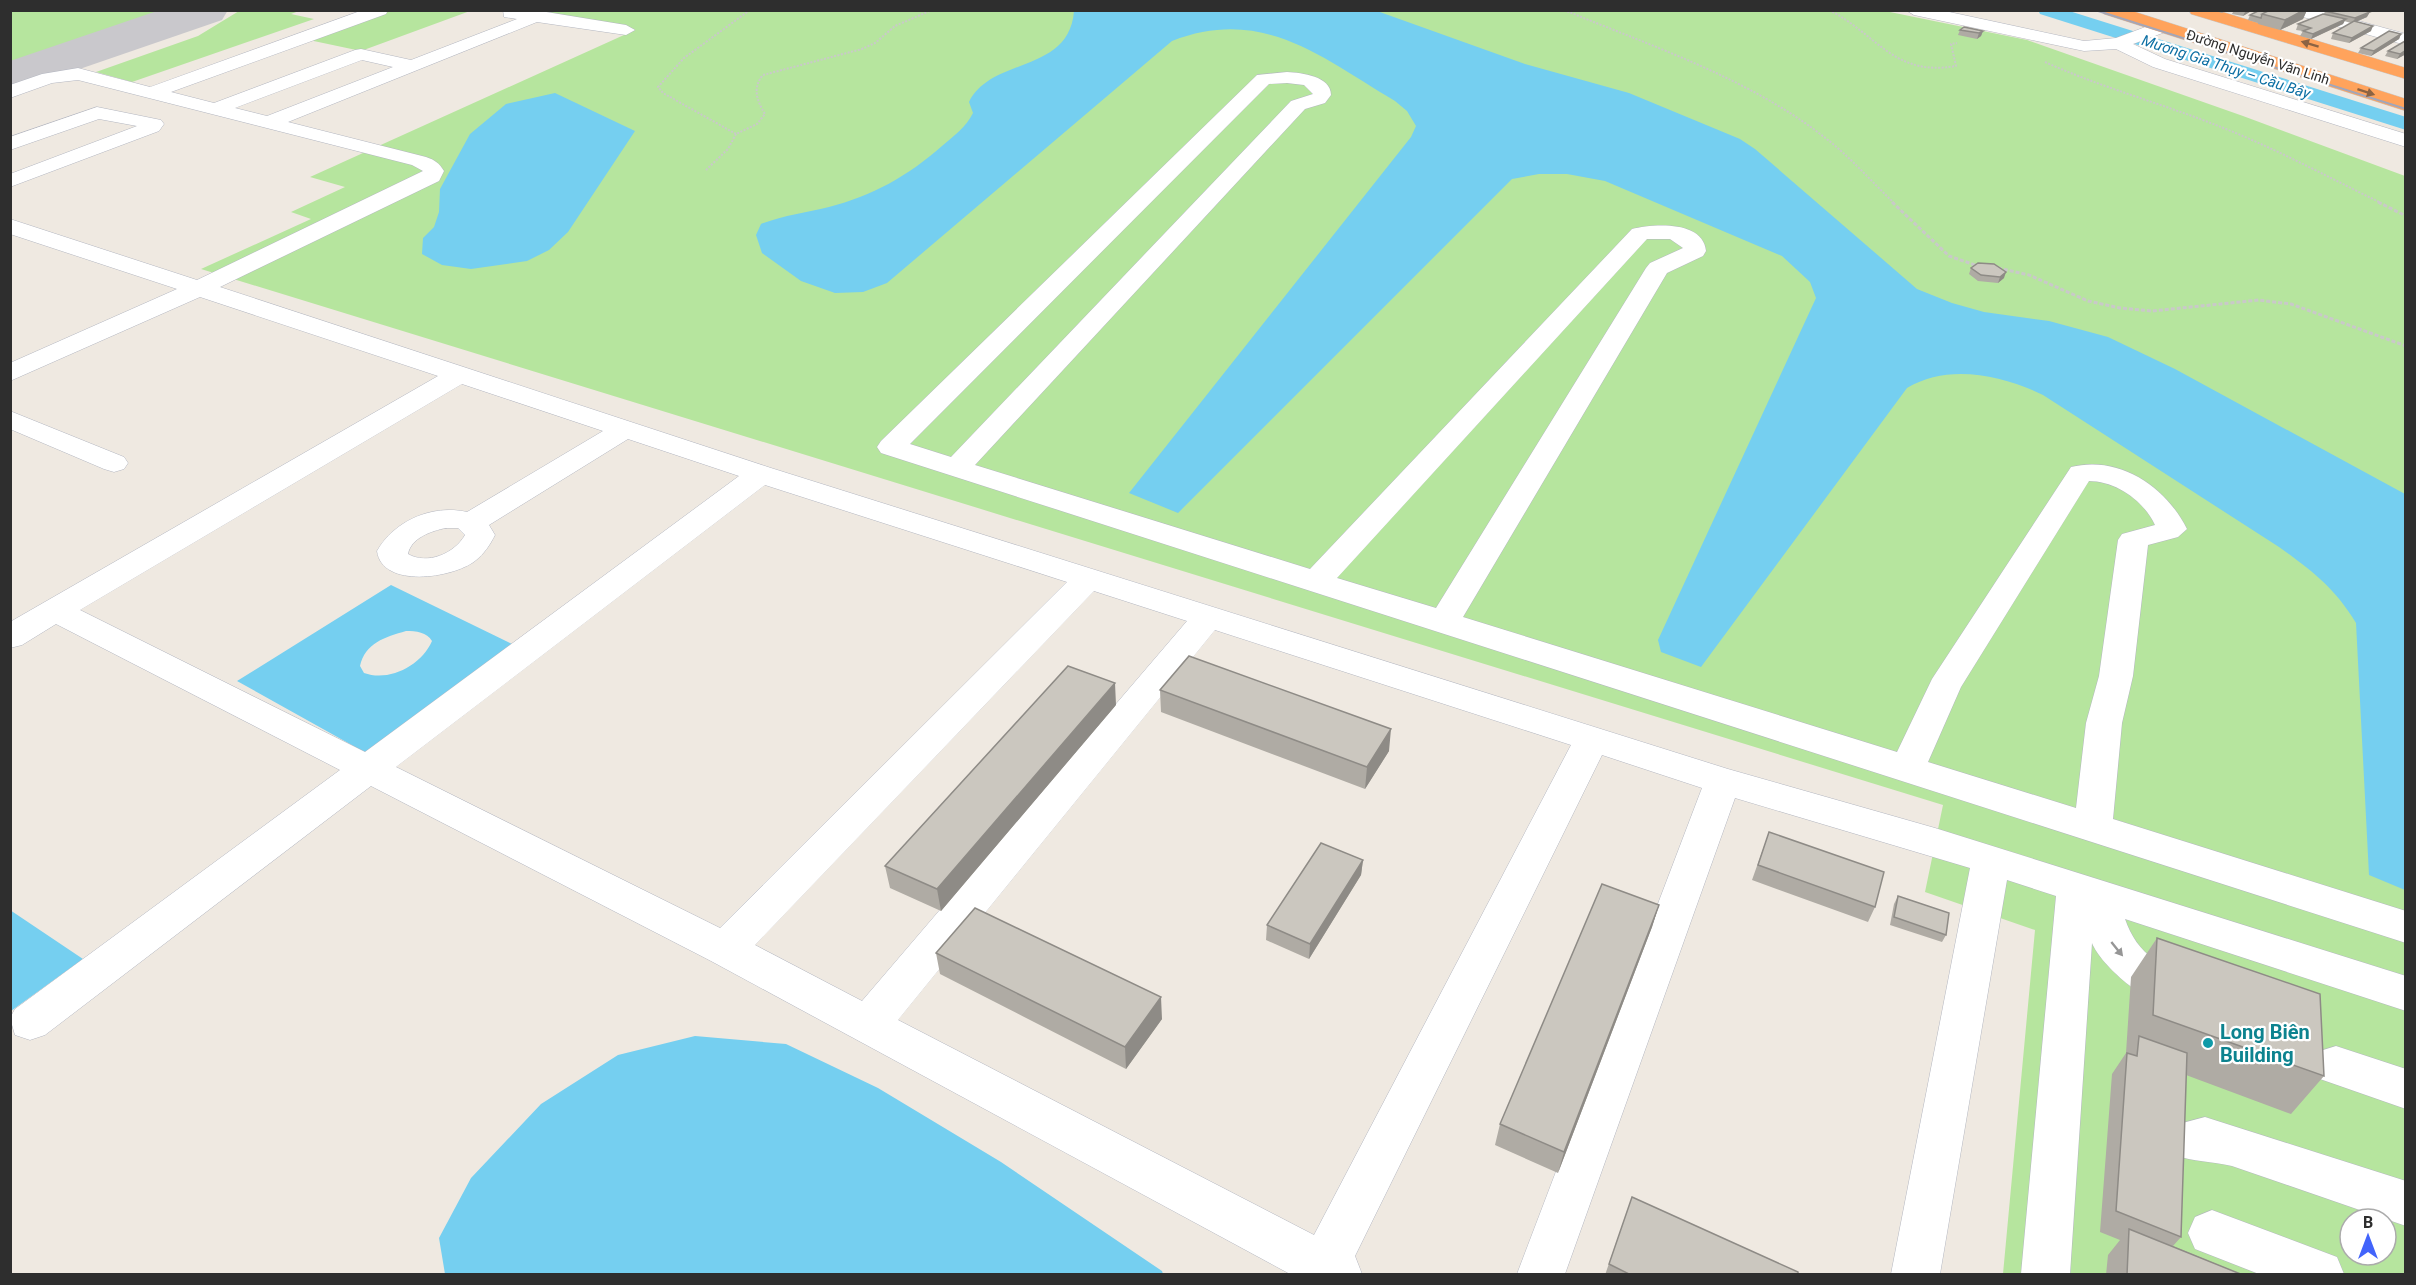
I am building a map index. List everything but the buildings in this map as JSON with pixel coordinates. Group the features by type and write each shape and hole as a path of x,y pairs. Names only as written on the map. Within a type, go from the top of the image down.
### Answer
{"highway":[{"name":"Đường Nguyễn Văn Linh","path":"2110,10 2154,29 2406,105"},
{"name":"Đường Nguyễn Văn Linh","path":"2197,10 2406,74"}],"street":[{"path":"150,93 380,10"},
{"path":"500,10 626,30"},
{"path":"1914,10 2061,44 2084,46 2122,42 2154,29"},
{"path":"2280,35 2309,12 2406,40"},
{"path":"268,123 530,20 527,14"},
{"path":"297,40 412,66"},
{"path":"2122,42 2137,54 2159,63 2406,141"},
{"path":"216,109 362,54"},
{"path":"10,92 55,76 78,74 419,161 429,165 434,171 432,177 197,289 10,374"},
{"path":"956,468 1298,105 1309,103 1322,95 1318,86 1294,78 1264,79 891,447 956,468 1907,769 2093,827 2406,927"},
{"path":"10,144 97,113 154,124 152,127 10,181"},
{"path":"1316,582 1640,234 1657,232 1686,238 1695,247 1695,251 1658,267 1444,622"},
{"path":"18,234 197,289 624,430 1724,781 1935,842 2087,891 2287,974 2406,994"},
{"path":"10,637 57,612 458,375"},
{"path":"10,419 114,463"},
{"path":"471,523 624,430"},
{"path":"1907,769 1944,687 2073,483 2080,474 2093,472 2109,475 2155,500 2164,510 2172,528 2162,533 2144,534 2133,540 2116,676 2104,723 2093,827"},
{"path":"30,1022 761,474"},
{"path":"725,949 1089,578"},
{"path":"57,612 369,767 725,949 1327,1272 1592,739"},
{"path":"868,1025 1208,616"},
{"path":"1541,1275 1724,781"},
{"path":"1915,1275 1991,861"},
{"path":"2087,891 2113,945 2141,973 2213,1002"},
{"path":"2045,1275 2087,891"},
{"path":"2336,1065 2406,1089"},
{"path":"2191,1140 2205,1138 2232,1145 2406,1204"},
{"path":"2212,1233 2320,1275"}],"path":[{"path":"735,134 663,93 658,87 659,82 678,63 750,10"},
{"path":"706,170 728,149 735,134 763,119 765,114 754,92 755,86 763,75 862,49 875,43 895,26 932,10"},
{"path":"1564,10 1729,79 1772,100 1828,140 1949,256 1968,264 1987,267"},
{"path":"1829,10 1854,23 1890,56 1924,69 1940,70 1956,66 1951,44 1961,42"},
{"path":"2040,60 2083,79 2209,122 2291,158 2406,216"},
{"path":"1994,268 2029,275 2088,301 2120,308 2152,311 2259,300 2291,304 2406,346"}],"green space":[{"path":"11,10 169,10 169,11 11,65"},
{"path":"533,10 1885,11 2027,40 2405,176 2405,1274 2003,1274 2035,930 1925,892 1943,805 201,269 311,219 291,212 345,187 310,177 635,30 537,15"},
{"path":"239,11 299,11 291,14 314,19 132,82 96,72 198,36"},
{"path":"390,11 470,11 361,51 309,40"}],"water":[{"path":"1074,11 1377,11 1525,64 1629,93 1740,139 1755,149 1917,289 1952,303 1984,312 2049,321 2108,337 2175,369 2405,494 2405,890 2369,875 2356,623 2340,600 2312,572 2279,547 2043,395 2010,382 1993,377 1957,374 1923,380 1907,388 1701,667 1661,652 1658,640 1816,298 1810,282 1782,256 1605,181 1567,174 1539,174 1512,179 1178,513 1129,493 1411,137 1416,126 1407,111 1395,101 1316,53 1290,41 1263,33 1235,29 1205,32 1172,41 887,283 863,292 835,293 801,281 762,253 756,235 761,224 860,197 903,176 929,157 967,123 973,113 969,102 980,87 994,77 1045,55 1059,45 1069,31"},
{"path":"555,93 635,131 568,232 549,250 527,261 471,269 442,265 422,254 423,238 434,227 439,212 440,189 470,134 506,104"},
{"path":"391,585 518,647 366,753 237,681","holes":["406,631 424,634 432,641 420,658 403,670 394,673 384,675 364,673 360,666 371,646"]},
{"path":"10,910 83,959 11,1011 10,1011"},
{"path":"695,1036 786,1044 878,1088 1001,1162 1162,1271 1163,1274 445,1274 439,1238 471,1178 541,1104 618,1055"}],"waterway":[{"name":"Mương Gia Thụy – Cầu Bây","path":"2046,10 2406,124"}],"taxiway":[{"path":"10,78 206,10"}],"railway":[{"path":"2095,10 2406,109"}],"place":[{"name":"Long Biên Building","path":"2208,1043"}]}
